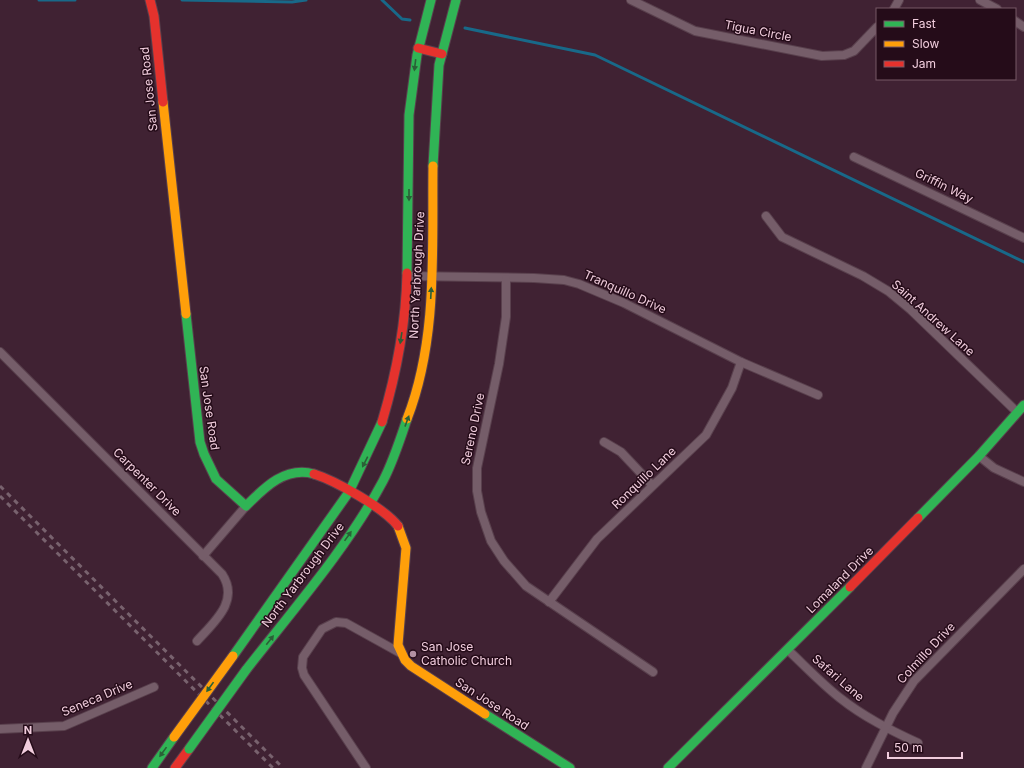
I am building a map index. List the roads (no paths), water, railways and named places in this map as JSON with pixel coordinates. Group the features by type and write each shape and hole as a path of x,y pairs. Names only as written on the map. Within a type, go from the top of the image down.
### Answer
{"main road":[{"name":"San Jose Road","path":"150,0 154,16 200,442 210,472 217,482 246,506"},
{"name":"North Yarbrough Drive","path":"152,768 328,524 349,492 380,430 389,399 404,318 407,276 409,115 418,48 431,0"},
{"name":"North Yarbrough Drive","path":"175,768 246,670 332,559 370,504 384,480 411,410 421,374 427,333 431,275 434,131 439,65 456,0"},
{"path":"418,48 442,54"},
{"name":"Lomaland Drive","path":"668,768 788,650 979,456 1024,405"},
{"path":"246,506 274,480 294,473 311,473 319,475 387,515 396,524 403,537 406,548 398,636 398,645 402,654"},
{"name":"San Jose Road","path":"402,654 411,666 570,768"}],"street":[{"name":"Tigua Circle","path":"630,0 695,31 822,56 844,55 854,51 876,28"},
{"path":"980,0 995,8"},
{"name":"Griffin Way","path":"854,157 1024,238"},
{"name":"Saint Andrew Lane","path":"766,216 782,237 863,276 888,291 911,310 1017,412"},
{"name":"Tranquillo Drive","path":"407,276 431,275 564,280 579,284 624,303 741,362 818,396"},
{"name":"Sereno Drive","path":"506,279 506,317 500,356 477,468 477,491 481,512 491,541 504,561 526,586 653,672"},
{"name":"Carpenter Drive","path":"0,352 226,580 228,601 222,612 197,641"},
{"name":"Ronquillo Lane","path":"548,602 598,539 652,485 706,435 732,388 741,362"},
{"path":"604,442 621,452 652,485"},
{"path":"979,456 994,468 1024,482"},
{"path":"203,556 246,506"},
{"name":"Colmillo Drive","path":"866,768 902,696 914,681 1024,569"},
{"path":"366,768 304,674 302,668 302,657 322,629 336,622 346,623 402,654"},
{"name":"Safari Lane","path":"788,650 838,697 858,712 886,728 918,743"},
{"name":"Seneca Drive","path":"0,729 64,726 154,687"}],"waterway":[{"path":"39,0 75,0"},
{"path":"182,0 292,2 306,0"},
{"path":"382,0 402,19 410,20"},
{"path":"465,28 595,55 1024,262"}],"railway":[{"path":"0,486 283,768"},
{"path":"0,496 273,768"}],"place":[{"name":"San Jose Catholic Church","path":"413,654"}]}
